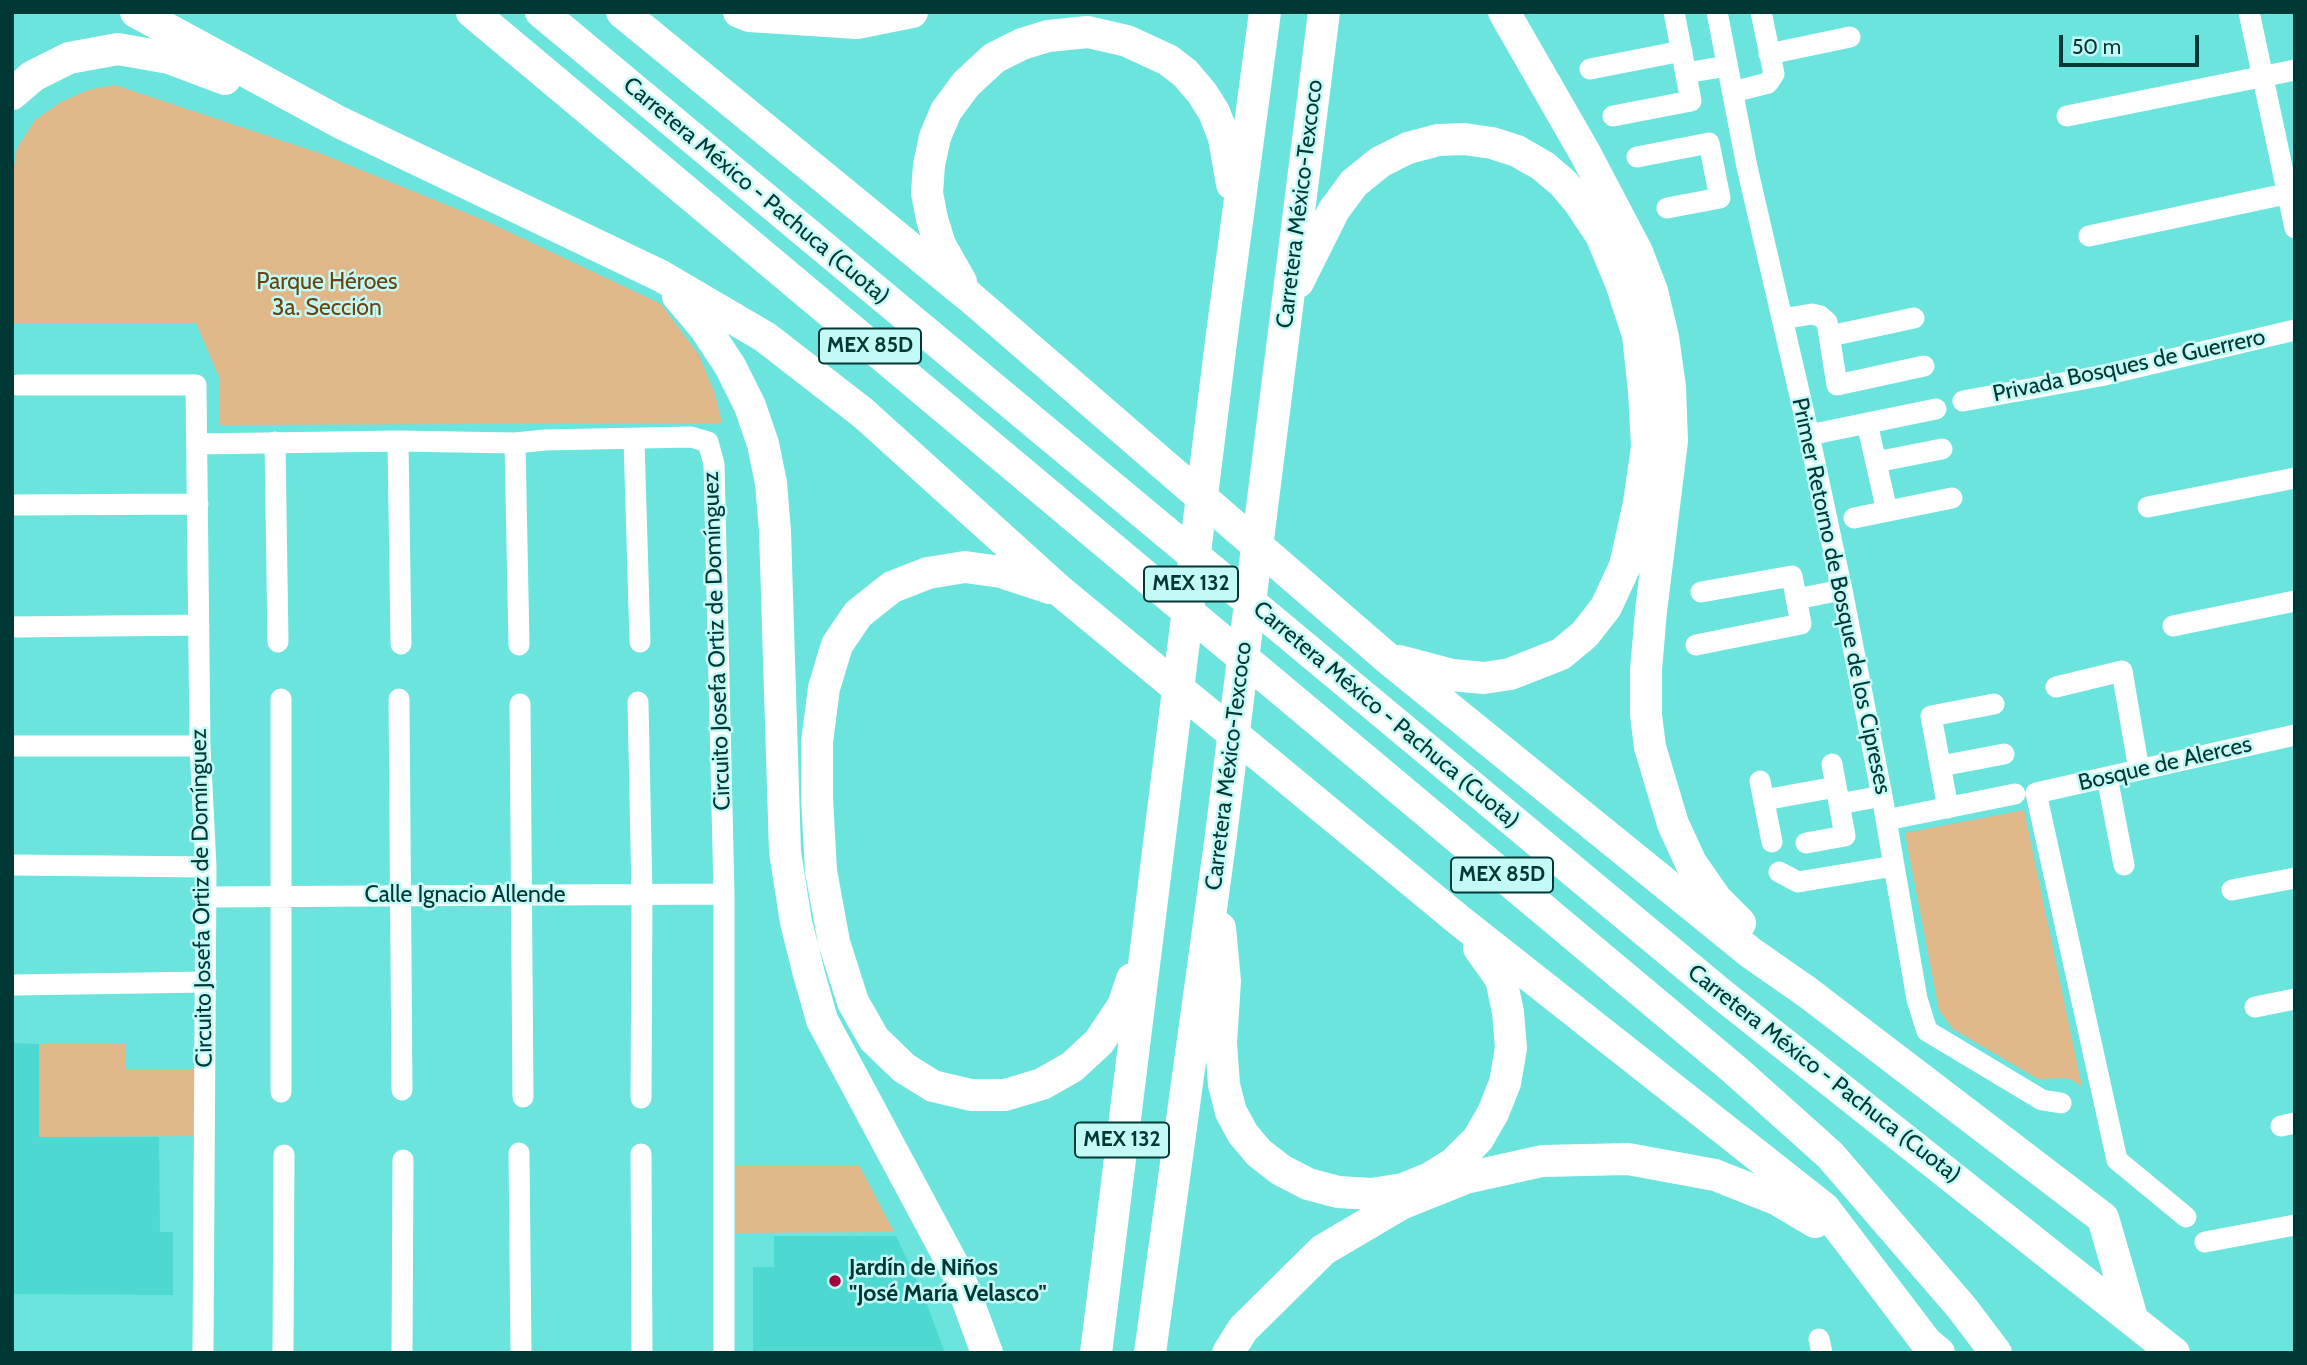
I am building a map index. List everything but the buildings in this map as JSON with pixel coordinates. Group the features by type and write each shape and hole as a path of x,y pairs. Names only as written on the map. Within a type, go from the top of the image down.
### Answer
{"highway":[{"path":"136,12 340,122 661,276 765,337 863,413 1060,591 1460,921 1824,1208 1926,1342 1939,1353"},
{"name":"Carretera México - Pachuca (Cuota)","path":"472,12 1745,1079 1830,1155 1962,1308 1996,1353"},
{"name":"Carretera México - Pachuca (Cuota)","path":"541,12 1721,994 2174,1353"},
{"path":"622,12 970,297 1386,657 1751,953 1807,992 2103,1218 2132,1318"},
{"path":"739,12 749,16 858,23 912,12"},
{"name":"MEX 132","path":"1096,1353 1236,220 1265,12"},
{"name":"Carretera México-Texcoco","path":"1150,1353 1220,843 1324,12"},
{"path":"1504,12 1585,153 1637,252 1652,291 1663,337 1671,387 1672,441 1651,611 1646,704 1650,747 1658,779 1673,824 1691,863 1716,899 1807,992"},
{"path":"970,297 940,245 932,219 928,193 929,165 935,137 946,111 966,84 994,58 1022,44 1048,36 1087,32 1107,35 1149,49 1185,73 1214,112 1224,138 1236,220"},
{"path":"12,94 33,76 69,58 118,49 169,58 340,122"},
{"path":"1288,302 1334,210 1354,183 1380,162 1408,148 1438,140 1464,139 1492,143 1517,151 1543,166 1563,183 1601,235 1638,335 1647,447 1639,503 1625,566 1606,607 1585,634 1561,654 1510,674 1484,678 1452,676 1386,657"},
{"path":"661,276 705,328 730,366 750,407 763,444 771,483 775,531 785,852 796,922 822,1020 958,1274 988,1353"},
{"path":"1060,591 1001,572 965,567 928,573 892,587 858,614 837,645 824,688 817,742 821,870 834,942 853,1002 874,1039 904,1068 933,1086 971,1095 1005,1095 1042,1084 1072,1067 1099,1042 1123,1006 1148,928"},
{"path":"1212,898 1224,959 1221,1043 1224,1085 1231,1112 1243,1134 1281,1170 1308,1184 1338,1192 1371,1194 1403,1189 1430,1178 1454,1163 1478,1139 1493,1113 1505,1083 1511,1048 1508,1012 1501,979 1460,921"},
{"path":"1228,1353 1243,1329 1323,1250 1401,1204 1466,1178 1542,1161 1628,1159 1715,1175 1778,1200 1850,1244"}],"street":[{"path":"1613,116 1691,101 1674,12"},
{"name":"Primer Retorno de Bosque de los Cipreses","path":"1717,12 1746,167 1809,435 1842,590 1882,796 1917,999 1927,1031 2042,1100 2061,1103"},
{"path":"1732,92 1769,83 1774,74 1762,12"},
{"path":"2249,12 2262,76 2292,193 2295,228"},
{"path":"1769,54 1850,37"},
{"path":"1590,69 1682,51"},
{"path":"1686,73 1727,65"},
{"path":"2067,116 2295,70"},
{"path":"1637,157 1709,143 1720,198 1667,208"},
{"path":"1716,170 1746,167"},
{"path":"2089,236 2292,193"},
{"path":"1782,318 1812,314 1820,316 1826,323 1838,385 1924,366"},
{"path":"1830,336 1914,318"},
{"name":"Privada Bosques de Guerrero","path":"1962,401 2100,376 2295,330"},
{"name":"Circuito Josefa Ortiz de Domínguez","path":"18,386 196,385 200,746 206,867 203,1353"},
{"path":"1809,435 1936,409"},
{"path":"1867,423 1887,511"},
{"name":"Circuito Josefa Ortiz de Domínguez","path":"197,444 398,441 515,443 691,437 708,442 714,464 724,894 724,1353"},
{"path":"634,440 640,642"},
{"path":"398,441 401,644"},
{"path":"275,442 278,642"},
{"path":"515,443 519,645"},
{"path":"1876,462 1942,449"},
{"path":"2148,507 2295,478"},
{"path":"1854,518 1952,498"},
{"path":"13,505 198,504"},
{"path":"1696,645 1801,624 1792,576 1701,592"},
{"path":"1796,598 1842,590"},
{"path":"2173,626 2295,601"},
{"path":"12,627 199,625"},
{"path":"2056,687 2122,671 2139,770"},
{"path":"281,699 281,1092"},
{"path":"399,699 402,1090"},
{"path":"638,702 642,895 641,1098"},
{"path":"520,704 523,1097"},
{"path":"1948,808 1931,716 1994,704"},
{"name":"Bosque de Alerces","path":"1886,820 2107,777 2295,735"},
{"path":"14,746 200,746"},
{"path":"1941,766 2004,754"},
{"path":"1806,843 1845,836 1832,764"},
{"path":"2107,777 2124,865"},
{"path":"1772,842 1762,790 1882,796"},
{"path":"2025,794 2117,1160 2186,1217"},
{"path":"15,866 206,867"},
{"path":"1779,873 1798,882 1894,866"},
{"path":"2232,890 2295,878"},
{"name":"Calle Ignacio Allende","path":"206,897 724,894"},
{"path":"15,985 206,982"},
{"path":"2255,1007 2295,999"},
{"path":"519,1153 521,1353"},
{"path":"641,1154 642,1353"},
{"path":"284,1155 284,1353"},
{"path":"402,1353 403,1160"},
{"path":"2205,1242 2295,1225"}],"shaded area":[{"path":"12,1043 39,1044 39,1137 159,1137 160,1232 173,1232 173,1295 12,1294"},
{"name":"Jardín de Niños \"José María Velasco\"","path":"774,1236 896,1236 924,1296 945,1353 753,1353 753,1267 774,1267"}],"green space":[{"name":"Parque Héroes 3a. Sección","path":"115,85 322,154 486,221 661,304 699,355 715,394 722,423 220,425 219,377 196,323 12,323 12,179 17,148 35,120 61,102 88,90"},
{"path":"2024,810 2082,1087 2065,1078 2038,1079 1953,1029 1939,1010 1905,833"},
{"path":"39,1044 125,1044 125,1069 195,1069 195,1136 39,1137"},
{"path":"736,1165 859,1165 894,1232 736,1233"}],"place":[{"name":"Jardín de Niños \"José María Velasco\"","path":"835,1281"}]}
